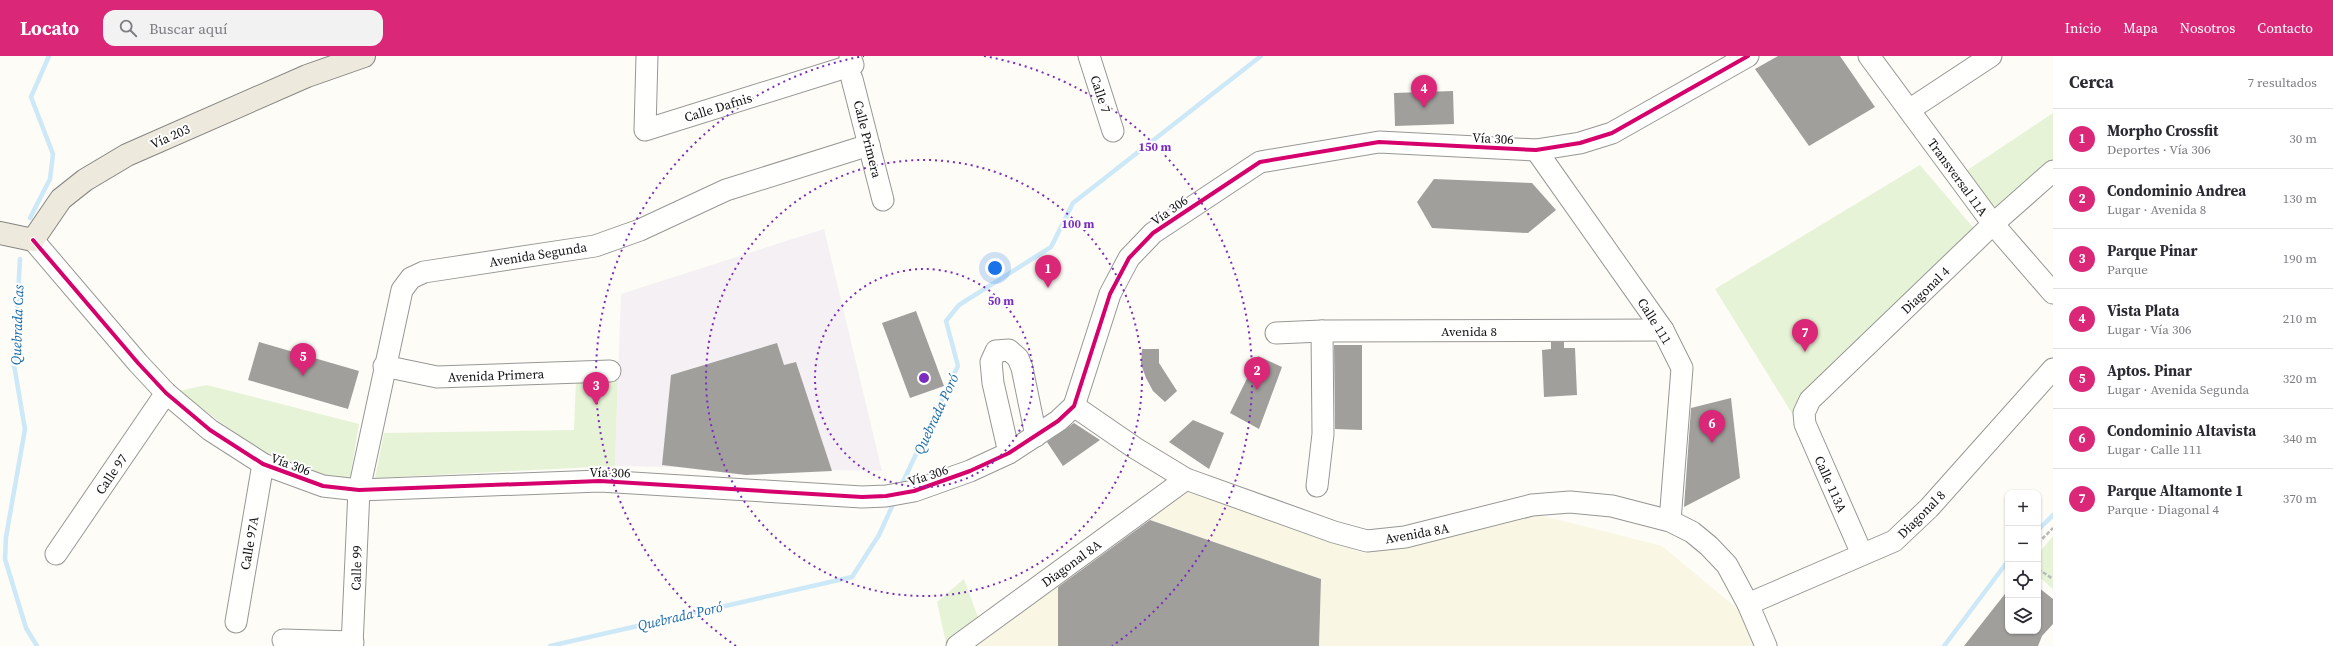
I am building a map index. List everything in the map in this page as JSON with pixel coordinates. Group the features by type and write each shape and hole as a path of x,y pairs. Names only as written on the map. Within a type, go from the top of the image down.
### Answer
{"main road":[{"name":"Vía 203","path":"33,240 61,199 85,180 127,154 307,76 364,56"},
{"path":"0,233 33,240"}],"street":[{"name":"Calle Dafnis","path":"647,56 645,130 853,65 850,56"},
{"name":"Calle 7","path":"1089,56 1113,131"},
{"name":"Vía 306","path":"33,240 166,393 210,430 263,464 323,486 359,490 600,481 751,491 886,496 914,491 970,471 1009,453 1058,421 1074,406 1110,294 1129,258 1153,233 1260,162 1379,142 1536,150 1580,143 1612,133 1748,56"},
{"name":"Transversal 11A","path":"1869,56 1993,224 2053,293"},
{"path":"1909,110 1991,56"},
{"name":"Calle Primera","path":"852,79 883,200"},
{"name":"Avenida Segunda","path":"359,490 384,366 402,290 411,278 424,272 595,246 640,230 726,190 869,145"},
{"name":"Calle 111","path":"1536,150 1663,330 1682,368 1670,521"},
{"name":"Diagonal 4","path":"1804,414 1810,400 1993,224 2053,171"},
{"name":"Avenida 8","path":"1276,333 1322,331 1663,330"},
{"path":"1317,486 1323,434 1322,331"},
{"path":"1009,453 993,383 991,362 996,352 1009,350 1018,358 1022,368 1036,436"},
{"name":"Avenida Primera","path":"384,366 437,377 610,371"},
{"name":"Diagonal 8","path":"1748,604 1894,541 1929,508 2053,369"},
{"name":"Calle 97","path":"56,554 166,393"},
{"name":"Avenida 8A","path":"1074,406 1135,448 1186,479 1334,532 1367,540 1405,537 1532,505 1570,502 1612,506 1670,521 1692,532 1709,546 1726,565 1748,604 1766,646"},
{"name":"Calle 113A","path":"1804,414 1805,424 1862,554"},
{"name":"Calle 97A","path":"236,622 263,464"},
{"name":"Diagonal 8A","path":"957,646 1186,479"},
{"name":"Calle 99","path":"352,644 359,490"},
{"path":"283,640 352,644"}],"path":[{"path":"2041,540 2053,528"},
{"path":"2041,571 2053,579"}],"shaded area":[{"path":"824,229 882,471 615,466 621,294"},
{"path":"1185,491 1364,553 1535,514 1662,546 1739,610 1755,646 1319,646 1321,579 1148,519"},
{"path":"1058,586 1058,646 977,646"}],"green space":[{"path":"2053,113 2053,161 1989,214 1963,173"},
{"path":"1920,165 1977,232 1793,415 1715,289"},
{"path":"618,377 615,466 375,478 384,433 574,430 576,380"},
{"path":"207,385 359,424 350,478 326,475 302,469 280,460 237,434 178,391"},
{"path":"2053,536 2053,589 2041,579 2041,550"},
{"path":"964,579 979,620 946,643 937,602"}],"building":[{"path":"1778,56 1840,56 1875,107 1809,146 1755,69"},
{"path":"1453,91 1454,124 1395,126 1394,93"},
{"path":"1434,179 1532,183 1556,210 1528,233 1432,228 1417,202"},
{"path":"916,311 944,386 910,398 882,323"},
{"path":"259,342 359,371 348,409 248,380"},
{"path":"1551,342 1564,342 1564,348 1575,348 1577,395 1544,397 1542,350 1551,349"},
{"path":"777,343 784,365 796,362 832,471 746,475 662,465 671,375"},
{"path":"1334,345 1362,345 1362,430 1335,429"},
{"path":"1142,349 1159,349 1159,363 1177,391 1165,402 1153,391 1146,378 1141,364"},
{"path":"1258,356 1282,367 1259,429 1230,413"},
{"path":"1731,398 1740,478 1684,507 1691,408"},
{"path":"1193,420 1224,433 1209,469 1169,442"},
{"path":"1074,423 1100,440 1063,466 1047,442"},
{"path":"1150,520 1321,579 1319,646 1058,646 1058,587"},
{"path":"2041,589 2053,599 2053,624 2042,636 2038,646 1964,646 2005,594 2005,634 2041,634"}],"waterway":[{"name":"Quebrada Cas","path":"30,218 50,179 53,154 31,97 49,56"},
{"name":"Quebrada Poró","path":"900,488 958,366 946,321 959,305 1051,247 1073,203 1261,56"},
{"name":"Quebrada Cas","path":"20,259 14,365 25,429 6,537 5,559 26,628 37,646"},
{"name":"Quebrada Poró","path":"550,646 852,577 879,535 895,500"},
{"path":"2041,527 2053,515"},
{"path":"1944,646 2007,562"}],"cycle path":[{"path":"33,240 138,363 166,393 210,430 263,464 323,486 359,490 600,481 862,497 886,496 914,491 970,471 1009,453 1058,421 1074,406 1110,294 1129,258 1153,233 1260,162 1379,142 1536,150 1580,143 1612,133 1748,56"}],"place":[{"name":"Vista Plata","path":"1424,108"},
{"name":"Morpho Crossfit","path":"1048,288"},
{"name":"Parque Altamonte 1","path":"1805,352"},
{"name":"Aptos. Pinar","path":"303,376"},
{"name":"Condominio Andrea","path":"1257,390"},
{"name":"Parque Pinar","path":"596,405"},
{"name":"Condominio Altavista","path":"1712,443"}]}
